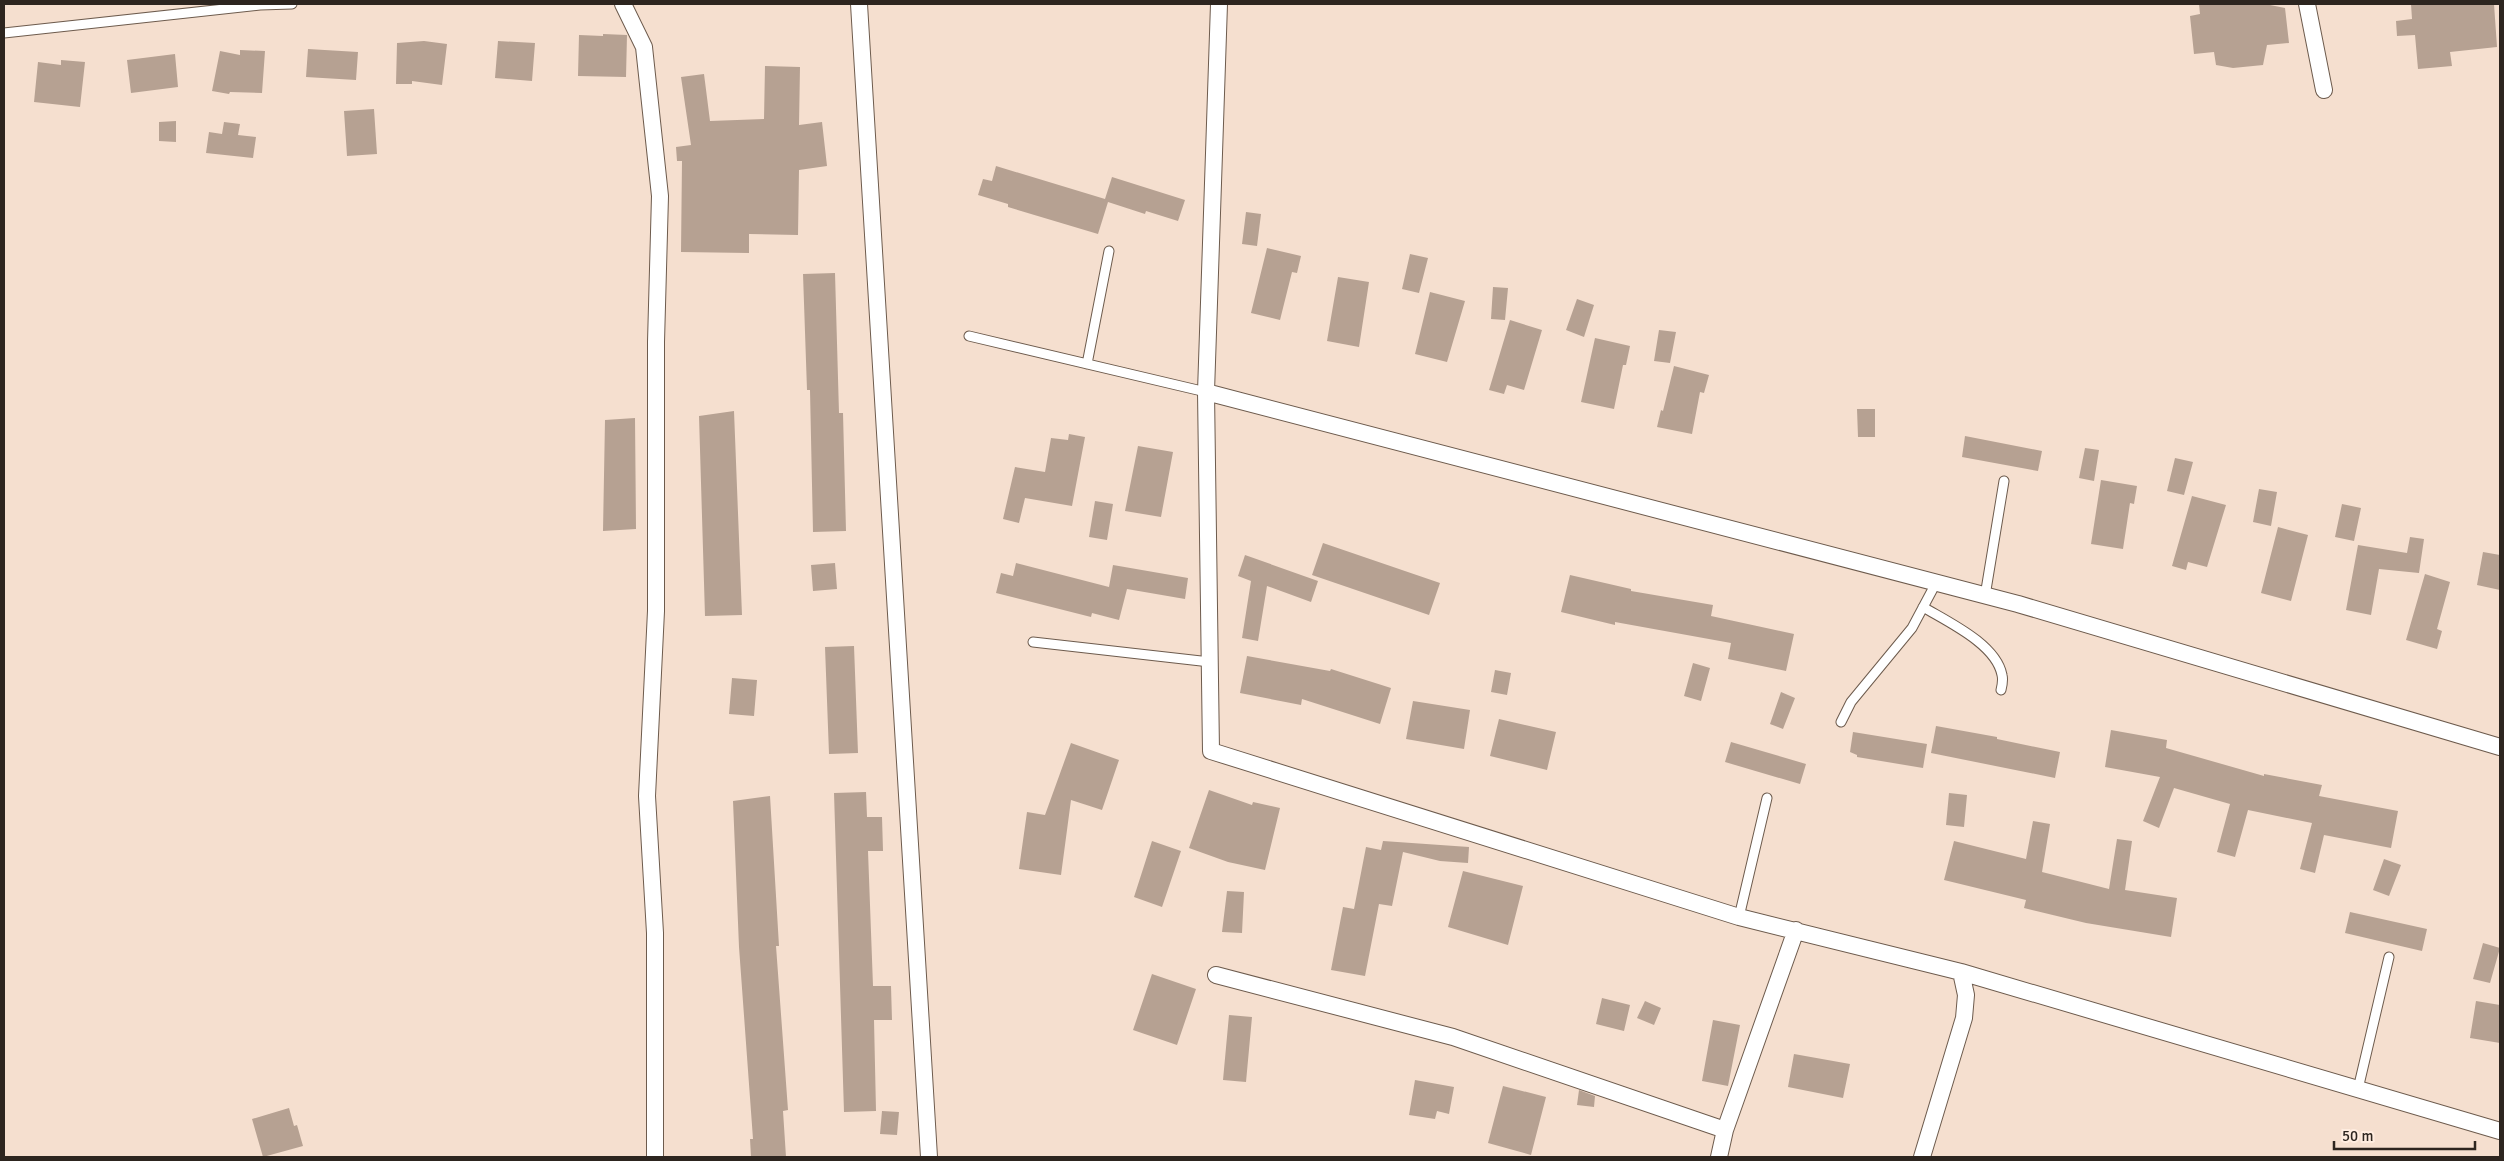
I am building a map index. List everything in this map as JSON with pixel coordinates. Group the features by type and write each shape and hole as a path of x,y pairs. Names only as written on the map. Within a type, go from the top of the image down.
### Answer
{"street":[{"path":"623,4 644,47 660,196 656,342 656,611 647,796 656,933 654,1157"},
{"path":"859,4 929,1157"},
{"path":"1218,4 1206,392 1211,751 1739,916 1961,972 2500,1130"},
{"path":"2307,4 2324,90"},
{"path":"1206,392 1986,596 2500,747"},
{"path":"1719,1157 1725,1130 1796,930"},
{"path":"1922,1157 1964,1018 1966,995 1961,972"},
{"path":"1216,975 1453,1037 1725,1130"}],"lane":[{"path":"4,33 260,5 292,4"},
{"path":"1087,364 1109,251"},
{"path":"969,336 1206,392"},
{"path":"1986,596 2004,481"},
{"path":"1841,722 1851,702 1912,628 1936,583"},
{"path":"1923,607 1969,635 1992,652 2002,674 2002,690"},
{"path":"1033,642 1210,662"},
{"path":"1739,916 1767,798"},
{"path":"2358,1089 2389,957"}],"building":[{"path":"2199,4 2265,4 2285,8 2289,43 2267,45 2263,65 2233,68 2216,65 2214,52 2194,54 2190,16 2200,14"},
{"path":"2411,4 2494,4 2497,47 2450,52 2452,66 2418,69 2415,35 2397,36 2396,21 2412,19"},
{"path":"603,34 627,35 626,77 578,76 579,35 603,36"},
{"path":"424,41 447,44 442,85 412,81 412,84 396,84 397,43"},
{"path":"498,41 535,43 532,81 495,78"},
{"path":"308,49 358,52 356,80 306,77"},
{"path":"240,50 265,51 262,93 230,92 229,94 212,91 220,51 240,55"},
{"path":"175,54 178,87 131,93 127,60"},
{"path":"61,60 85,62 80,107 34,102 38,62 61,65"},
{"path":"765,66 800,67 799,125 822,122 827,166 799,170 798,235 749,234 749,253 681,252 682,161 677,161 676,147 691,145 681,77 704,74 710,121 764,119"},
{"path":"374,109 377,154 347,156 344,111"},
{"path":"176,121 176,142 159,141 159,122"},
{"path":"224,122 240,124 238,135 256,137 253,158 206,153 209,132 222,134"},
{"path":"996,166 1105,199 1112,177 1185,200 1178,221 1146,211 1145,214 1108,202 1098,234 1008,207 1008,204 978,195 983,179 992,181"},
{"path":"1246,212 1261,214 1257,246 1242,244"},
{"path":"1267,248 1301,256 1297,273 1292,272 1280,320 1251,313"},
{"path":"1410,254 1428,258 1419,293 1402,289"},
{"path":"835,273 839,413 843,413 846,531 813,532 810,390 807,390 803,274"},
{"path":"1338,277 1369,282 1359,347 1327,341"},
{"path":"1493,287 1508,288 1505,320 1491,319"},
{"path":"1430,292 1465,301 1447,362 1415,354"},
{"path":"1577,299 1594,305 1584,337 1566,330"},
{"path":"1510,320 1542,330 1524,390 1507,385 1504,394 1489,390"},
{"path":"1659,330 1676,332 1670,363 1654,361"},
{"path":"1595,338 1630,346 1626,365 1623,365 1614,409 1581,402"},
{"path":"1674,366 1709,375 1704,393 1700,392 1692,434 1657,427"},
{"path":"1857,409 1875,409 1875,437 1858,437"},
{"path":"734,411 742,615 705,616 699,416"},
{"path":"635,418 636,529 603,531 605,420"},
{"path":"1069,434 1085,437 1072,506 1025,498 1019,523 1003,519 1015,467 1045,472 1051,438 1068,440"},
{"path":"1965,436 2042,451 2038,471 1962,457"},
{"path":"1138,446 1173,452 1161,517 1125,511"},
{"path":"2085,448 2099,450 2094,481 2079,478"},
{"path":"2175,458 2193,462 2184,495 2167,491"},
{"path":"2101,480 2137,486 2134,504 2130,503 2123,549 2091,544"},
{"path":"2259,489 2277,492 2271,526 2253,522"},
{"path":"2192,496 2226,505 2207,567 2188,562 2186,570 2172,566"},
{"path":"1095,501 1113,504 1107,540 1089,537"},
{"path":"2342,504 2361,508 2354,541 2335,537"},
{"path":"2278,527 2308,535 2291,601 2261,593"},
{"path":"2410,537 2424,539 2419,573 2379,569 2371,615 2346,610 2358,545 2407,553"},
{"path":"1323,543 1440,583 1429,615 1312,575"},
{"path":"2483,552 2500,555 2500,590 2477,585"},
{"path":"1245,555 1318,581 1311,602 1267,586 1258,641 1242,638 1251,581 1238,576"},
{"path":"835,563 837,589 813,591 811,565"},
{"path":"1016,563 1109,587 1113,565 1188,578 1185,599 1127,589 1119,620 1092,613 1091,617 996,593 1001,573 1013,576"},
{"path":"2425,574 2450,582 2437,629 2442,631 2437,649 2406,640"},
{"path":"1570,575 1631,589 1631,591 1713,605 1711,616 1794,634 1786,671 1728,659 1731,643 1615,622 1615,625 1561,612"},
{"path":"854,646 858,753 829,754 825,647"},
{"path":"1247,656 1330,671 1331,669 1391,688 1380,724 1302,699 1301,705 1240,693"},
{"path":"1693,663 1710,668 1701,701 1684,696"},
{"path":"1495,670 1511,673 1507,695 1491,692"},
{"path":"732,678 757,680 754,716 729,714"},
{"path":"1781,692 1795,698 1783,729 1770,724"},
{"path":"1413,701 1470,710 1464,749 1406,739"},
{"path":"1499,719 1556,732 1547,770 1490,756"},
{"path":"1936,726 1997,737 1997,739 2060,752 2055,778 1931,753"},
{"path":"2111,730 2167,740 2166,748 2264,776 2264,774 2322,785 2319,796 2398,811 2391,848 2324,835 2315,873 2300,869 2312,823 2248,810 2235,857 2217,852 2230,804 2174,788 2159,828 2143,821 2160,777 2105,767"},
{"path":"1853,732 1927,744 1923,768 1857,757 1857,755 1850,752"},
{"path":"1731,742 1806,764 1800,784 1725,762"},
{"path":"1071,743 1119,760 1102,810 1071,800 1061,875 1019,869 1027,812 1045,815"},
{"path":"1209,790 1252,805 1253,802 1280,808 1265,870 1228,862 1189,848"},
{"path":"866,792 867,817 882,817 883,851 868,851 873,986 891,986 892,1020 874,1020 876,1111 844,1112 834,793"},
{"path":"1949,793 1967,795 1964,827 1946,825"},
{"path":"770,796 779,946 776,946 788,1110 783,1111 786,1157 751,1157 750,1139 753,1139 739,947 733,801"},
{"path":"2033,821 2050,824 2042,872 2109,889 2117,839 2132,841 2125,890 2177,898 2171,937 2086,923 2024,908 2026,900 1944,880 1954,841 2026,859"},
{"path":"1152,841 1181,851 1162,907 1134,897"},
{"path":"1383,841 1469,847 1468,863 1440,861 1403,852 1392,906 1379,904 1365,976 1331,970 1343,907 1354,909 1366,847 1381,850"},
{"path":"2384,859 2401,865 2389,896 2373,890"},
{"path":"1463,871 1523,886 1508,945 1448,927"},
{"path":"1227,891 1244,892 1242,933 1222,932"},
{"path":"2350,912 2427,929 2422,951 2345,933"},
{"path":"2483,943 2500,948 2490,983 2473,979"},
{"path":"1152,974 1196,989 1177,1045 1133,1030"},
{"path":"1602,998 1630,1005 1624,1031 1596,1024"},
{"path":"1645,1001 1661,1008 1654,1025 1637,1018"},
{"path":"2476,1001 2500,1005 2500,1043 2470,1038"},
{"path":"1229,1015 1252,1017 1246,1082 1223,1080"},
{"path":"1713,1020 1740,1025 1728,1086 1702,1081"},
{"path":"1794,1054 1850,1064 1843,1098 1788,1087"},
{"path":"1415,1080 1454,1087 1449,1114 1437,1111 1435,1119 1409,1115"},
{"path":"1503,1086 1546,1097 1531,1155 1488,1143"},
{"path":"1579,1090 1595,1096 1594,1107 1577,1105"},
{"path":"289,1108 294,1126 297,1125 303,1146 263,1157 252,1119"},
{"path":"882,1111 899,1112 897,1135 880,1134"}]}
